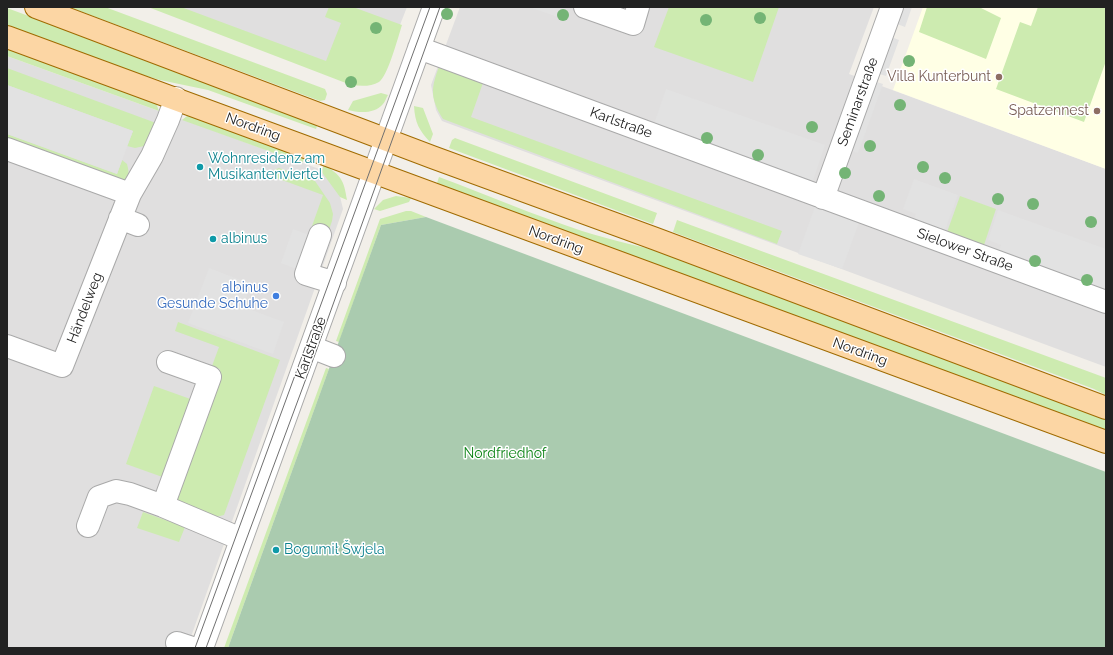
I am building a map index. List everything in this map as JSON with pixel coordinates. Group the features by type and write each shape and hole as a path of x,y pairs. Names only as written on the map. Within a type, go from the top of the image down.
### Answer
{"main road":[{"path":"36,7 1106,408"},
{"name":"Nordring","path":"7,36 1106,442"}],"street":[{"name":"Karlstraße","path":"202,648 434,7"},
{"path":"585,7 633,24 638,7"},
{"name":"Seminarstraße","path":"824,198 892,7"},
{"name":"Karlstraße","path":"419,48 741,160 786,179 824,198"},
{"name":"Händelweg","path":"7,346 62,366 129,222 130,194 152,156 176,98"},
{"path":"7,149 130,194"},
{"name":"Sielower Straße","path":"824,198 1010,264 1106,302"},
{"path":"320,235 306,274 335,283"},
{"path":"312,347 334,356"},
{"path":"164,506 210,378 168,362"},
{"path":"88,526 99,497 116,491 130,494 164,506 241,539"}],"shaded area":[{"path":"154,7 407,7 380,76 343,78"},
{"path":"460,7 874,7 849,74 1106,169 1106,367 442,121 436,110 431,85"},
{"path":"529,7 561,7 558,17"},
{"path":"897,7 912,7 905,27 892,22"},
{"name":"Villa Kunterbunt","path":"923,7 1106,7 1106,169 893,90"},
{"path":"886,35 899,40 886,76 873,72"},
{"path":"7,56 322,170 338,188 343,209 187,648 7,648"},
{"path":"870,80 883,84 858,153 846,149"},
{"path":"7,85 133,131 117,174 7,134"},
{"path":"666,89 825,145 813,181 654,124"},
{"path":"914,179 958,195 944,233 913,222 916,214 903,209"},
{"path":"816,204 860,220 842,269 798,254"},
{"path":"998,210 1106,249 1106,293 998,254 1001,245 988,240"},
{"path":"293,229 309,235 297,269 281,263"},
{"path":"209,268 251,284 243,307 284,322 273,354 188,323"}],"green space":[{"path":"69,7 105,7 325,89 327,94 325,100 320,101"},
{"path":"148,7 181,7 326,61 341,23 325,17 329,7 353,7 402,25 386,72 382,78 379,82 373,85 358,86 351,85"},
{"path":"669,7 779,7 753,82 654,47"},
{"path":"927,7 979,7 1001,18 986,59 919,32"},
{"path":"1038,7 1106,7 1106,61 1084,122 996,89 1020,22 1031,26"},
{"path":"7,8 318,123 316,129 208,90 143,75 7,26"},
{"path":"7,48 156,103 159,111 7,56"},
{"path":"441,61 485,77 471,117 782,231 777,244 443,119 438,111 433,97 435,77"},
{"path":"7,68 156,123 151,136 144,146 135,148 127,146 133,131 7,85"},
{"path":"381,93 388,95 384,103 376,110 357,112 348,110 353,101"},
{"path":"414,106 423,108 433,134 430,142 418,126"},
{"path":"187,116 193,116 305,157 302,163 182,120"},
{"path":"7,134 117,174 122,160 127,164 128,176 120,185 7,143"},
{"path":"455,138 657,213 653,224 449,148 452,140"},
{"path":"324,165 341,179 345,188 347,200 340,197 321,171"},
{"path":"279,168 315,181 330,203 333,214 332,221 316,267 326,231 312,226 323,195 271,176 274,170"},
{"path":"439,177 528,212 582,231 677,256 1106,417 1106,434 436,186"},
{"path":"396,196 411,198 409,202 380,211 374,209 383,200"},
{"path":"960,196 996,209 983,248 946,235"},
{"path":"406,211 411,211 426,217 381,225 339,342 336,341 380,219"},
{"name":"Nordfriedhof","path":"426,217 1106,472 1106,648 228,648 381,225"},
{"path":"677,220 1106,378 1106,395 1094,389 673,232"},
{"path":"178,322 280,360 224,515 216,517 173,499 220,369 212,366 219,347 175,331"},
{"path":"326,368 329,369 228,648 224,648"},
{"path":"154,386 196,401 168,479 126,464"},
{"path":"143,512 185,527 179,542 137,528"}],"tram line":[{"path":"195,648 430,7"},
{"path":"206,648 317,349 440,7"}],"place":[{"name":"Villa Kunterbunt","path":"999,77"},
{"name":"Spatzennest","path":"1097,111"},
{"name":"Wohnresidenz am Musikantenviertel","path":"200,167"},
{"name":"albinus","path":"213,239"},
{"name":"albinus Gesunde Schuhe","path":"276,296"},
{"name":"Bogumił Šwjela","path":"276,550"}]}
